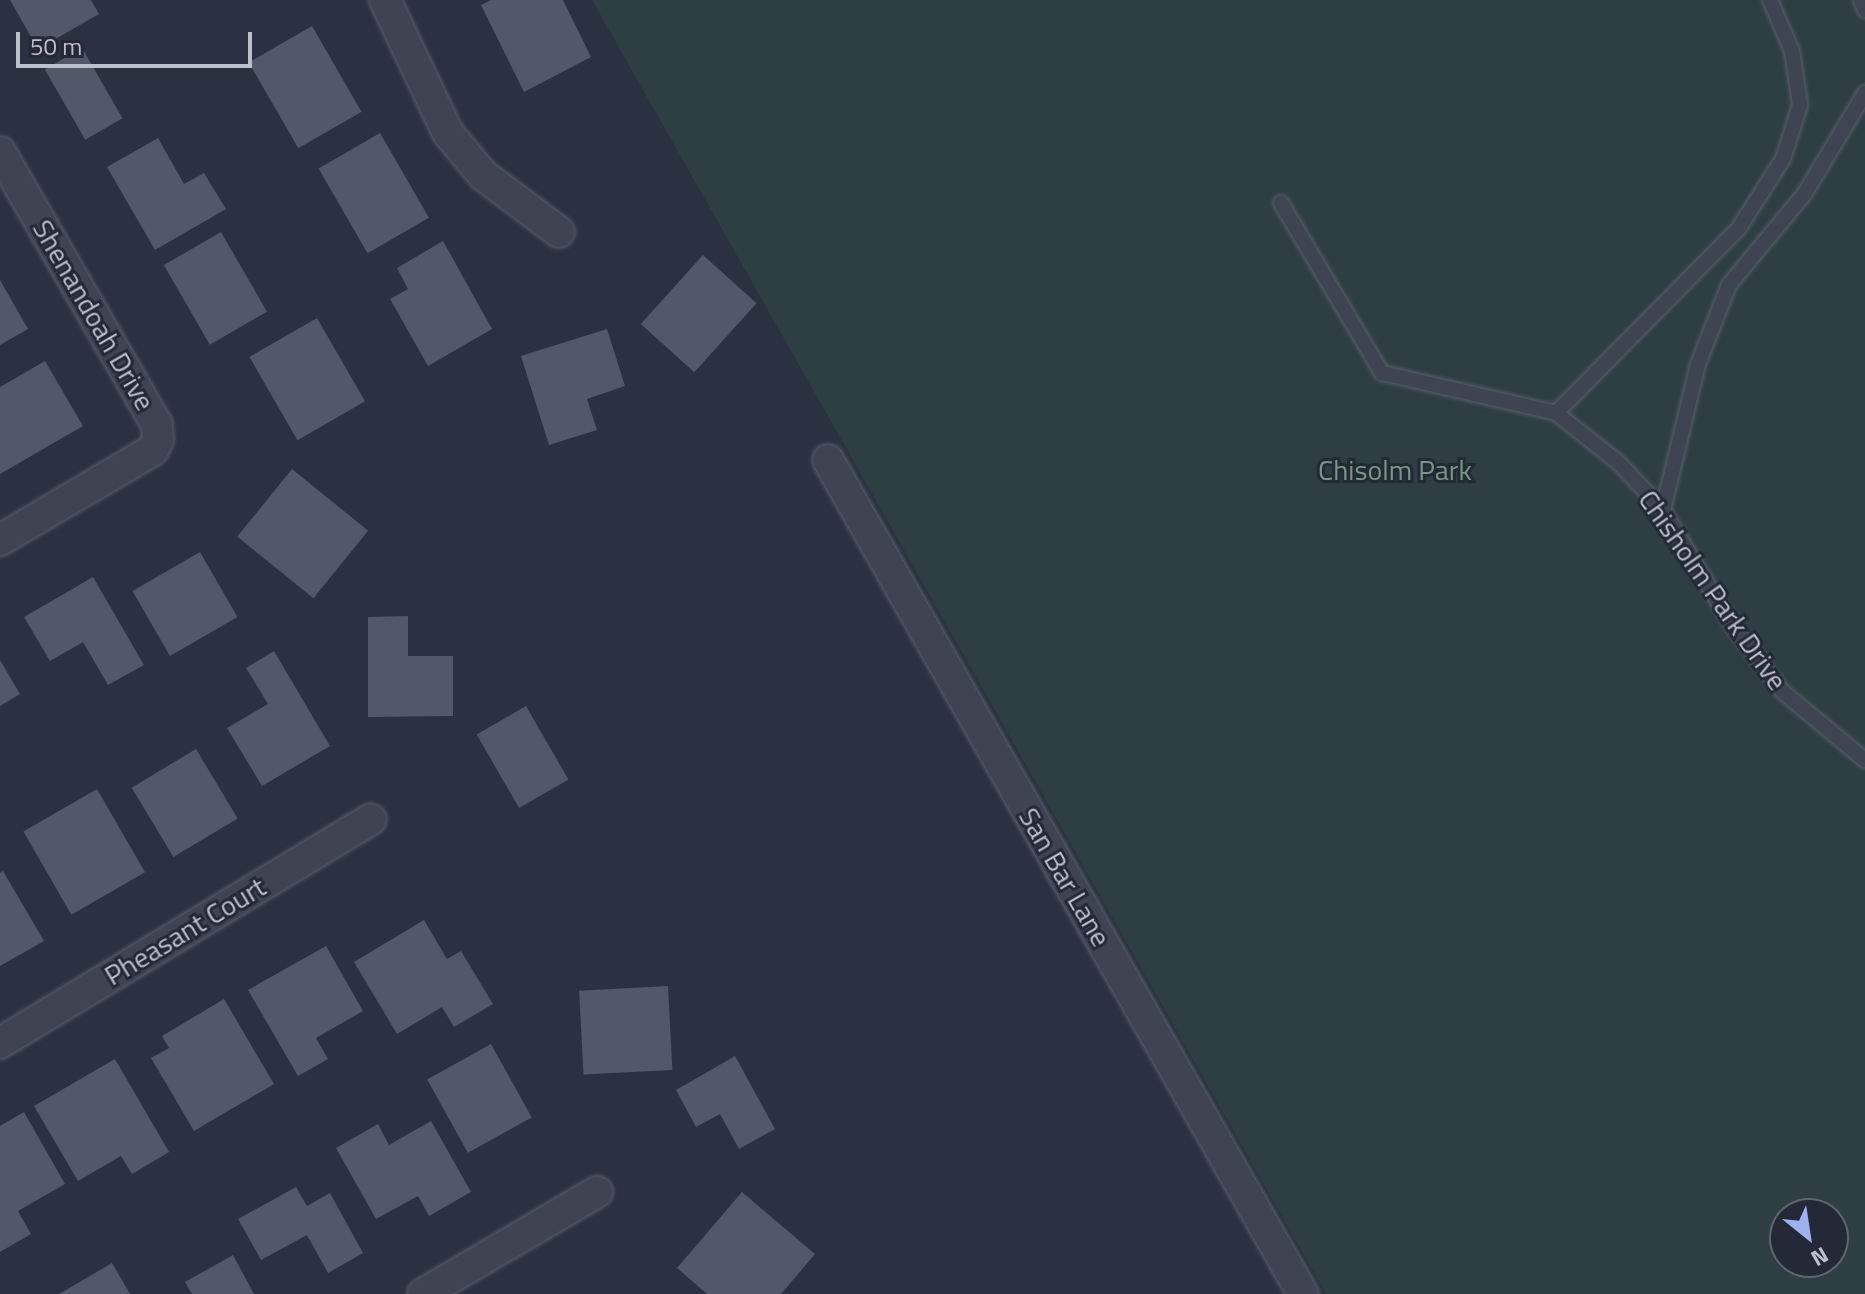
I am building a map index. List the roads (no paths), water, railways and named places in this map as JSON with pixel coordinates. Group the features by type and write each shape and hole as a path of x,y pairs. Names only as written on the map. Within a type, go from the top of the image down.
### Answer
{"street":[{"path":"385,0 448,133 483,175 559,232"},
{"name":"Shenandoah Drive","path":"0,152 157,425 158,440 153,450 0,540"},
{"name":"San Bar Lane","path":"828,460 1303,1294"},
{"name":"Pheasant Court","path":"0,1043 371,819"},
{"path":"423,1294 597,1192"}],"lane":[{"path":"1556,413 1739,228 1783,159 1800,105 1792,51 1770,0"},
{"path":"1861,0 1865,10"},
{"path":"1663,510 1698,364 1729,285 1805,193 1865,93"},
{"name":"Chisholm Park Drive","path":"1281,203 1382,373 1556,413 1663,510 1732,625 1783,692 1865,760"}],"park label":[{"name":"Chisolm Park","path":"1395,470"}]}
